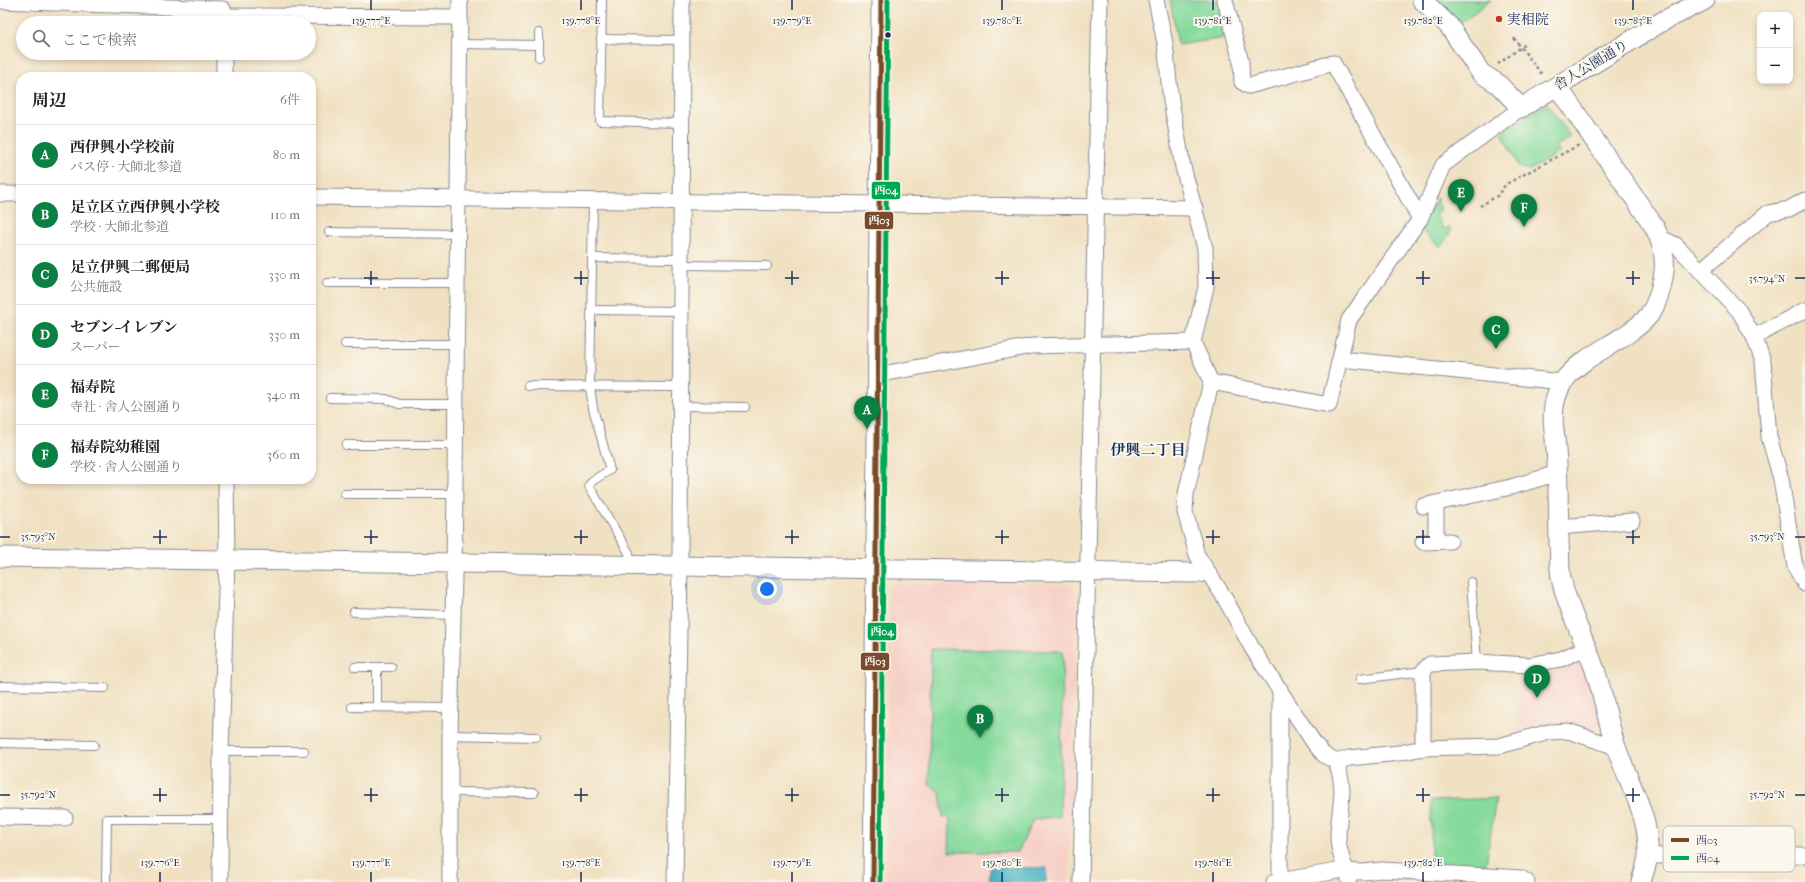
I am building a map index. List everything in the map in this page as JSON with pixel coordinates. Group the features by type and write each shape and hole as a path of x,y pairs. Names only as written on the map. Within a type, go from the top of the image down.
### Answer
{"street":[{"path":"450,882 449,792 454,563 460,0"},
{"path":"675,882 680,566 679,387 682,0"},
{"path":"873,882 881,0"},
{"path":"1081,882 1100,0"},
{"path":"1156,0 1165,43 1171,101 1183,168 1205,248 1206,287 1193,342 1211,382 1186,494 1185,512 1197,555 1204,572 1224,597 1252,648 1280,689 1314,744 1324,755 1336,762 1341,776 1343,791 1338,838 1348,877"},
{"path":"1225,0 1241,62 1242,82 1249,86 1332,63 1420,219"},
{"path":"1211,382 1329,405 1349,320 1420,219 1443,165 1521,108 1498,84 1483,75 1449,26 1422,0"},
{"name":"舎人公園通り","path":"1521,108 1551,82 1663,21 1705,0"},
{"path":"0,1 223,12 460,17"},
{"path":"224,60 224,72"},
{"path":"1551,82 1661,238 1665,256 1664,273 1659,297 1649,315 1636,328 1576,366 1563,382 1554,404 1552,416 1558,457 1561,577 1596,673 1616,747 1643,815 1648,834 1648,856 1641,882"},
{"path":"0,194 16,194"},
{"path":"316,197 1195,208"},
{"path":"1700,271 1768,213 1789,209 1805,200"},
{"path":"1661,238 1676,245 1739,311 1754,337 1763,361 1769,437 1780,480 1795,567 1804,580"},
{"path":"1754,337 1805,310"},
{"path":"877,375 1032,346 1193,342"},
{"path":"1341,359 1563,382"},
{"path":"1437,542 1429,505 1511,487 1558,472"},
{"path":"220,882 221,751 227,560 226,484"},
{"path":"1559,527 1632,521"},
{"path":"0,557 630,564 1088,572 1204,572"},
{"path":"1423,748 1423,671 1430,664 1477,662 1529,665 1561,659 1586,648"},
{"path":"1280,689 1278,882 1337,871 1348,877 1363,872 1382,870 1521,878 1527,882"},
{"path":"1336,762 1349,758 1399,753 1423,748 1499,746 1560,730 1568,731 1616,747"},
{"path":"0,818 65,818"},
{"path":"1795,855 1805,855"},
{"path":"1648,856 1663,856"}],"lane":[{"path":"602,0 600,121 681,123"},
{"path":"539,33 539,57"},
{"path":"601,39 681,40"},
{"path":"460,44 539,44"},
{"path":"593,201 590,387 593,408 610,470 592,481 590,486 629,553 630,564"},
{"path":"329,232 457,234"},
{"path":"593,258 767,266"},
{"path":"327,283 457,283"},
{"path":"592,310 680,311"},
{"path":"345,344 456,344"},
{"path":"528,386 679,387"},
{"path":"330,398 386,399 399,404 456,404"},
{"path":"679,406 745,407"},
{"path":"346,445 455,445"},
{"path":"345,494 454,494"},
{"path":"1471,582 1477,662"},
{"path":"354,612 452,615"},
{"path":"355,667 392,667"},
{"path":"377,667 377,707"},
{"path":"1360,679 1423,671"},
{"path":"0,686 105,688"},
{"path":"352,707 450,708"},
{"path":"450,735 536,737"},
{"path":"0,743 94,745"},
{"path":"221,751 304,751"},
{"path":"449,792 534,792"},
{"path":"106,882 107,819 221,819"}],"path":[{"path":"1514,38 1551,82"},
{"path":"1483,75 1527,43"},
{"path":"1480,206 1497,196 1506,184 1581,144"}],"shaded area":[{"path":"894,583 1069,584 1077,594 1069,882 886,882 889,587"},
{"path":"1572,658 1588,673 1602,724 1591,734 1519,734 1518,669"}],"green space":[{"path":"1170,0 1217,0 1225,38 1178,45"},
{"path":"1437,0 1491,0 1460,23"},
{"path":"1547,104 1571,138 1556,146 1560,152 1530,170 1519,167 1501,132"},
{"path":"1437,198 1441,210 1436,212 1443,229 1449,227 1451,232 1440,247 1421,230"},
{"path":"931,649 1063,651 1060,816 1033,820 1018,852 949,852 950,818 943,817 940,792 929,785"},
{"path":"1496,798 1486,865 1431,864 1431,801"}],"water":[{"path":"990,867 1047,868 1046,882 989,882"}],"transit line":[{"name":"西03","path":"873,882 881,0"},
{"name":"西04","path":"880,882 888,0"}],"place":[{"name":"実相院","path":"1499,19"},
{"name":"福寿院","path":"1461,212"},
{"name":"福寿院幼稚園","path":"1524,227"},
{"name":"足立伊興二郵便局","path":"1496,349"},
{"name":"西伊興小学校前","path":"867,429"},
{"name":"セブン-イレブン","path":"1537,698"},
{"name":"足立区立西伊興小学校","path":"980,738"}],"district":[{"name":"伊興二丁目","path":"1148,450"}]}
